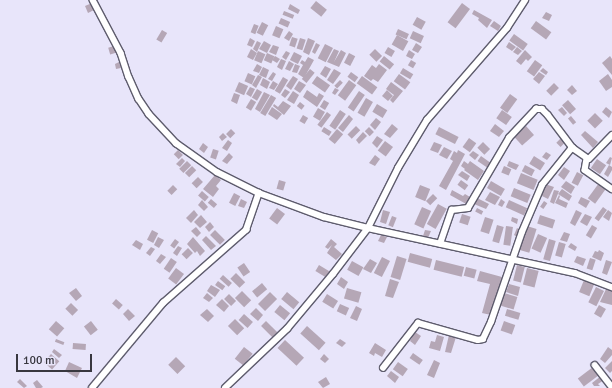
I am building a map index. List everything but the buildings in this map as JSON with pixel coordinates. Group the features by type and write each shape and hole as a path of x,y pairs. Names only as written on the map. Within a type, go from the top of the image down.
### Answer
{"street":[{"path":"93,0 121,54 128,77 139,99 158,125 194,157 217,172 259,193 324,216 368,228 576,273 612,287"},
{"path":"225,388 287,329 333,274 368,228 398,168 427,120 507,28 525,0"},
{"path":"440,244 452,210 464,210 468,208 509,138 536,109 542,109 573,148 587,159"},
{"path":"587,159 592,158 612,135"},
{"path":"383,368 418,323 478,340 483,338 491,322 514,259 522,232 542,186 573,148"},
{"path":"587,159 585,170 612,189"},
{"path":"92,388 163,303 246,230 259,193"},
{"path":"595,365 612,388"}]}
